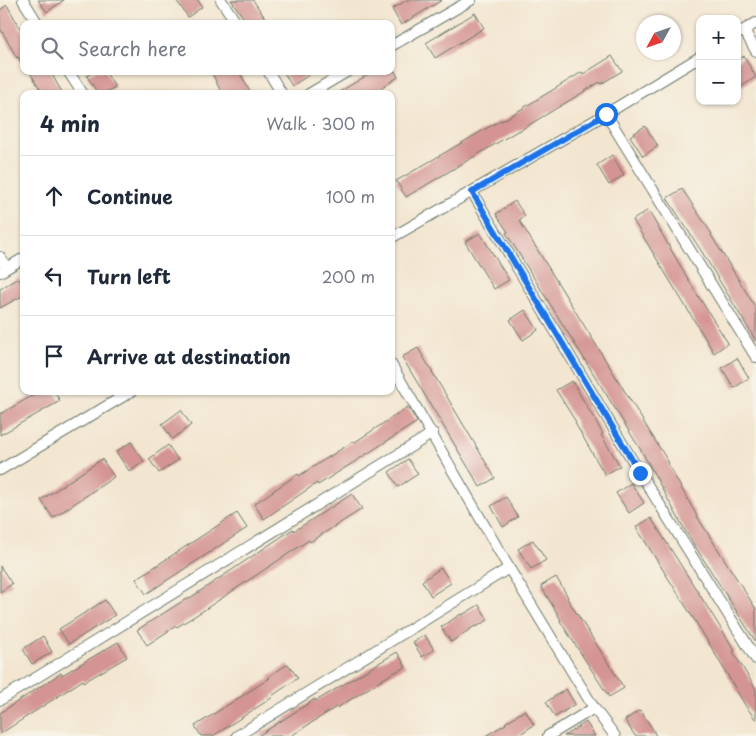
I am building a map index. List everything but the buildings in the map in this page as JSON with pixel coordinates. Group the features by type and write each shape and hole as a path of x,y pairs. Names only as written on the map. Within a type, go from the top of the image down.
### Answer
{"street":[{"path":"23,0 36,20"},
{"path":"221,0 234,20"},
{"path":"395,44 471,0"},
{"path":"756,23 741,32 756,51"},
{"path":"395,236 606,114 696,59"},
{"path":"70,75 80,90"},
{"path":"270,75 280,90"},
{"path":"316,90 341,75"},
{"path":"606,114 756,357"},
{"path":"472,192 640,473 756,659"},
{"path":"0,257 4,270 20,260"},
{"path":"395,371 433,433 509,568 594,708 615,736"},
{"path":"0,470 125,395"},
{"path":"0,700 433,433"},
{"path":"237,736 509,568"},
{"path":"548,736 594,708"}],"route":[{"path":"606,114 472,192 640,473"}]}
